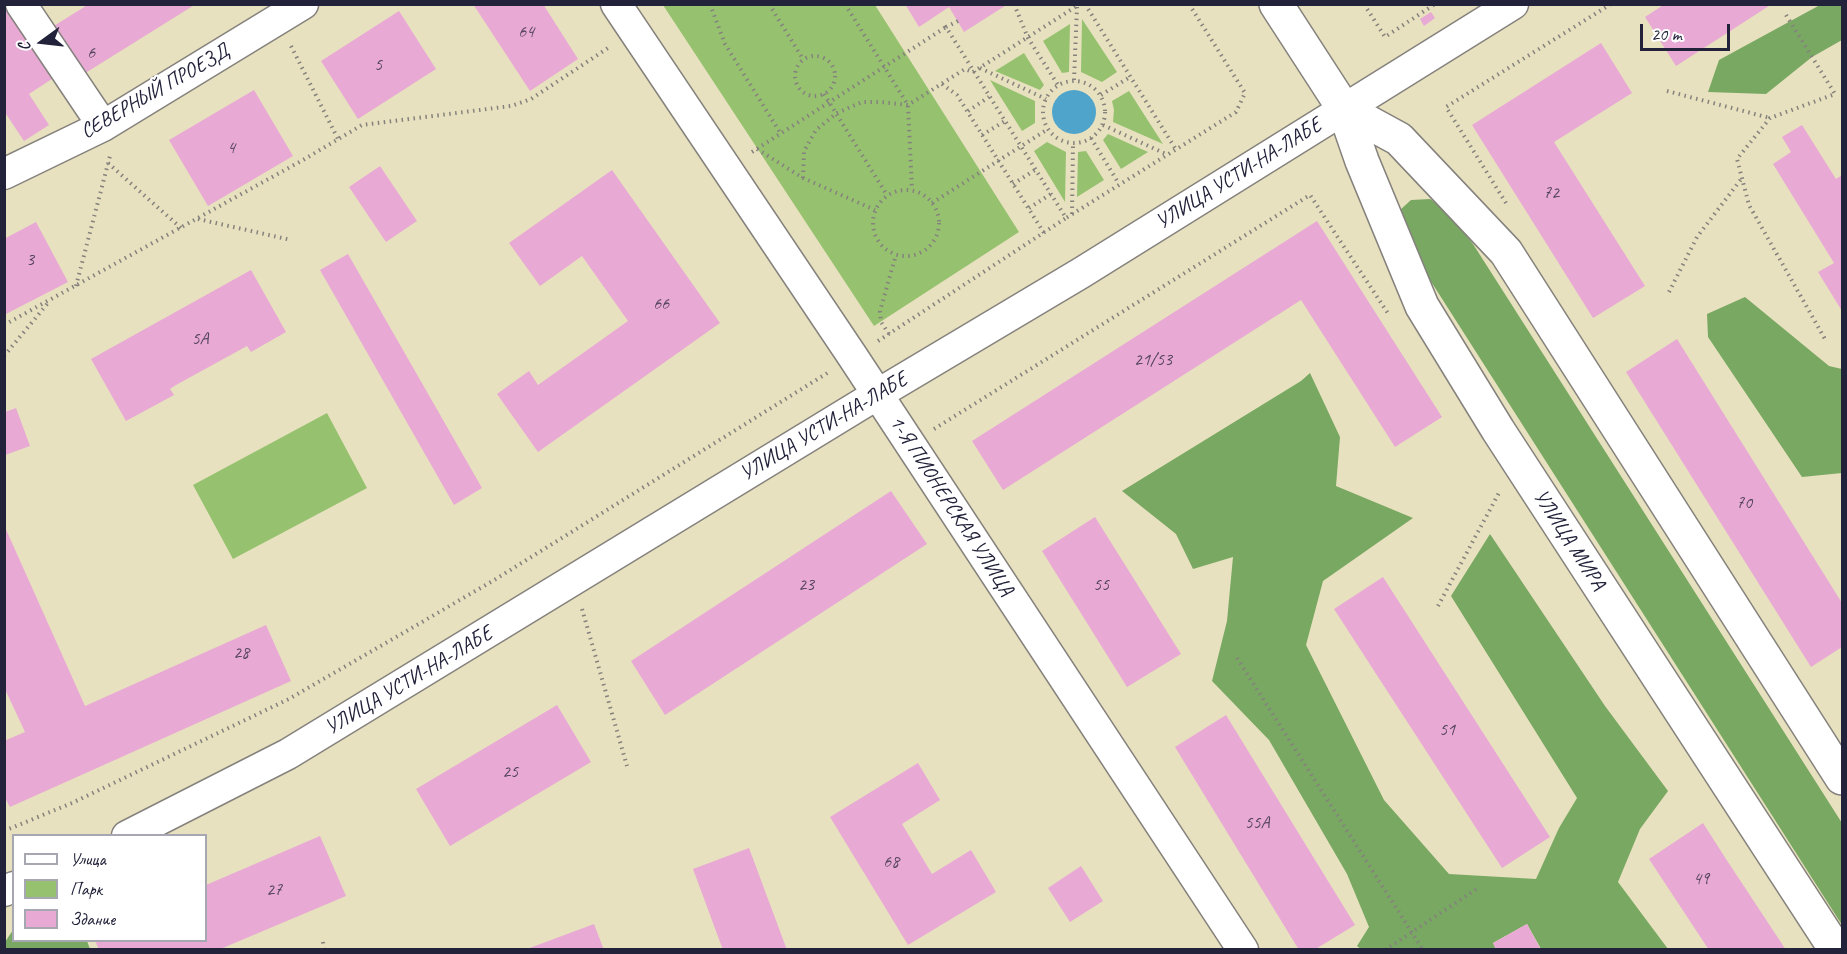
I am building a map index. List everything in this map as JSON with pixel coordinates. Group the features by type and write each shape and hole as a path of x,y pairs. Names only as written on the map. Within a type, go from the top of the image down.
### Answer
{"main road":[{"name":"УЛИЦА МИРА","path":"1276,4 1344,108 1362,161 1422,306 1504,440 1836,950"},
{"name":"УЛИЦА МИРА","path":"1344,108 1399,139 1506,252 1842,778"}],"street":[{"path":"21,4 103,126"},
{"name":"СЕВЕРНЫЙ ПРОЕЗД","path":"4,174 103,126 303,4"},
{"name":"1-Я ПИОНЕРСКАЯ УЛИЦА","path":"615,4 878,394 1243,950"},
{"name":"УЛИЦА УСТИ-НА-ЛАБЕ","path":"131,834 288,754 878,394 1081,273 1513,4"}],"path":[{"path":"710,4 724,44 781,134"},
{"path":"769,4 803,59"},
{"path":"845,4 908,105 912,190"},
{"path":"1014,4 1028,38 1058,85"},
{"path":"4,831 72,803 289,699 491,582 853,357 1175,148 1236,112 1245,93 1189,4"},
{"path":"1364,4 1385,37 1435,4"},
{"path":"1446,107 1611,4"},
{"path":"973,72 1081,5"},
{"path":"1081,5 1175,148"},
{"path":"1074,80 1081,5"},
{"path":"1786,15 1835,94 1770,118 1737,159 1749,205 1825,339"},
{"path":"726,168 958,21"},
{"path":"946,27 1066,218"},
{"path":"4,325 181,228 362,124 511,106 531,99 633,31"},
{"path":"286,36 338,139"},
{"path":"821,56 829,61 834,69 835,78 831,87 824,94 811,96 800,89 796,83 795,70 803,59 821,56"},
{"path":"980,68 1046,99"},
{"path":"803,178 804,151 816,130 837,113 862,102 908,105 965,69 973,72"},
{"path":"1101,95 1130,77"},
{"path":"1074,80 1090,85 1101,95 1106,113 1099,132 1091,138 1073,143 1063,141 1048,129 1044,120 1043,108 1046,99 1058,85 1074,80"},
{"path":"942,84 957,95 1044,232"},
{"path":"1667,91 1770,118"},
{"path":"824,94 888,195"},
{"path":"968,111 989,97"},
{"path":"982,135 1005,121"},
{"path":"1103,125 1166,154"},
{"path":"933,203 1048,129"},
{"path":"1091,138 1119,184"},
{"path":"1072,215 1073,143"},
{"path":"757,149 803,178 875,210"},
{"path":"76,286 111,154"},
{"path":"108,164 181,228"},
{"path":"1013,184 1036,170"},
{"path":"1669,292 1697,237 1742,178"},
{"path":"899,190 912,190 923,194 933,203 940,225 930,247 914,255 896,255 884,248 875,237 872,224 875,210 888,195 899,190"},
{"path":"1029,208 1051,194"},
{"path":"910,444 1310,195"},
{"path":"197,219 291,240"},
{"path":"889,334 881,322 880,311 896,255"},
{"path":"4,356 50,300"},
{"path":"1438,606 1502,488"},
{"path":"573,581 627,766"},
{"path":"1237,658 1423,950"},
{"path":"1385,950 1478,888"},
{"path":"323,942 324,950"}],"green space":[{"path":"663,5 875,5 1019,232 874,326"},
{"path":"1820,5 1842,5 1842,40 1812,57 1766,94 1708,92 1719,60"},
{"path":"1082,19 1117,72 1102,82 1081,72"},
{"path":"1070,24 1069,72 1062,73 1043,41"},
{"path":"1024,53 1044,85 1040,90 995,71"},
{"path":"990,80 1035,101 1035,123 1022,131"},
{"path":"1129,91 1163,144 1113,122 1112,101"},
{"path":"1108,134 1148,152 1121,169 1103,140"},
{"path":"1047,142 1066,152 1065,202 1034,151"},
{"path":"1086,151 1104,180 1077,197 1078,152"},
{"path":"1430,199 1445,209 1473,244 1842,823 1842,925 1423,269 1400,210 1411,200"},
{"path":"1745,297 1829,366 1842,369 1842,473 1802,477 1708,337 1707,314"},
{"path":"1310,373 1340,437 1336,486 1413,518 1323,581 1306,645 1384,800 1449,874 1536,879 1559,828 1577,798 1451,596 1490,534 1605,706 1668,791 1640,829 1618,882 1668,949 1541,949 1527,924 1493,943 1496,949 1362,950 1357,946 1369,927 1347,874 1269,740 1212,681 1227,621 1233,557 1193,569 1176,534 1122,491 1301,381"},
{"path":"327,413 367,488 233,559 193,485"},
{"path":"12,932 12,942 87,942 90,949 5,949 5,942"}],"water":[{"path":"1074,90 1083,91 1090,96 1095,103 1095,121 1090,128 1083,133 1074,134 1065,133 1058,128 1053,121 1052,112 1053,103 1058,96 1065,91"}],"building":[{"path":"4,4 10,4 58,75 29,94 49,125 24,141 4,111"},
{"path":"89,4 196,4 79,77 49,29"},
{"path":"473,4 543,4 578,59 530,91"},
{"path":"905,4 1008,4 964,32 949,7 919,27"},
{"path":"1665,4 1772,4 1676,66 1645,17"},
{"path":"399,11 436,69 358,119 321,61"},
{"path":"1431,12 1435,18 1424,26 1420,19"},
{"path":"1601,43 1632,93 1554,142 1645,286 1593,318 1472,125"},
{"path":"254,90 293,156 208,206 169,140"},
{"path":"1802,125 1836,179 1842,175 1842,311 1818,272 1834,263 1773,164 1791,152 1782,137"},
{"path":"380,166 417,221 386,242 349,187"},
{"path":"612,170 720,323 538,452 497,394 529,371 538,385 628,321 582,256 540,286 509,243"},
{"path":"1317,221 1442,417 1395,447 1301,300 1003,490 972,441"},
{"path":"36,222 68,282 4,315 4,239"},
{"path":"348,254 482,488 454,505 320,270"},
{"path":"251,270 286,332 251,352 247,346 176,385 170,389 174,395 126,421 91,359"},
{"path":"1677,339 1842,603 1842,647 1811,667 1626,372"},
{"path":"16,408 30,446 5,455 5,412"},
{"path":"891,491 927,544 665,715 631,661"},
{"path":"1095,517 1181,654 1127,687 1042,551"},
{"path":"4,525 85,706 266,625 291,681 10,807 4,796 4,741 25,732 4,687"},
{"path":"1383,577 1550,837 1502,868 1334,609"},
{"path":"557,705 591,762 450,846 416,789"},
{"path":"1226,715 1355,925 1314,950 1299,950 1175,747"},
{"path":"918,763 940,800 902,824 932,874 971,850 996,892 908,945 830,817"},
{"path":"1703,823 1786,950 1709,950 1649,859"},
{"path":"320,836 346,896 218,950 99,950 96,942 207,942 207,885"},
{"path":"749,848 787,950 723,950 693,869"},
{"path":"1081,866 1103,901 1070,922 1048,888"},
{"path":"594,924 604,950 527,950 527,949"},
{"path":"1527,924 1541,950 1496,950 1493,943"}]}
